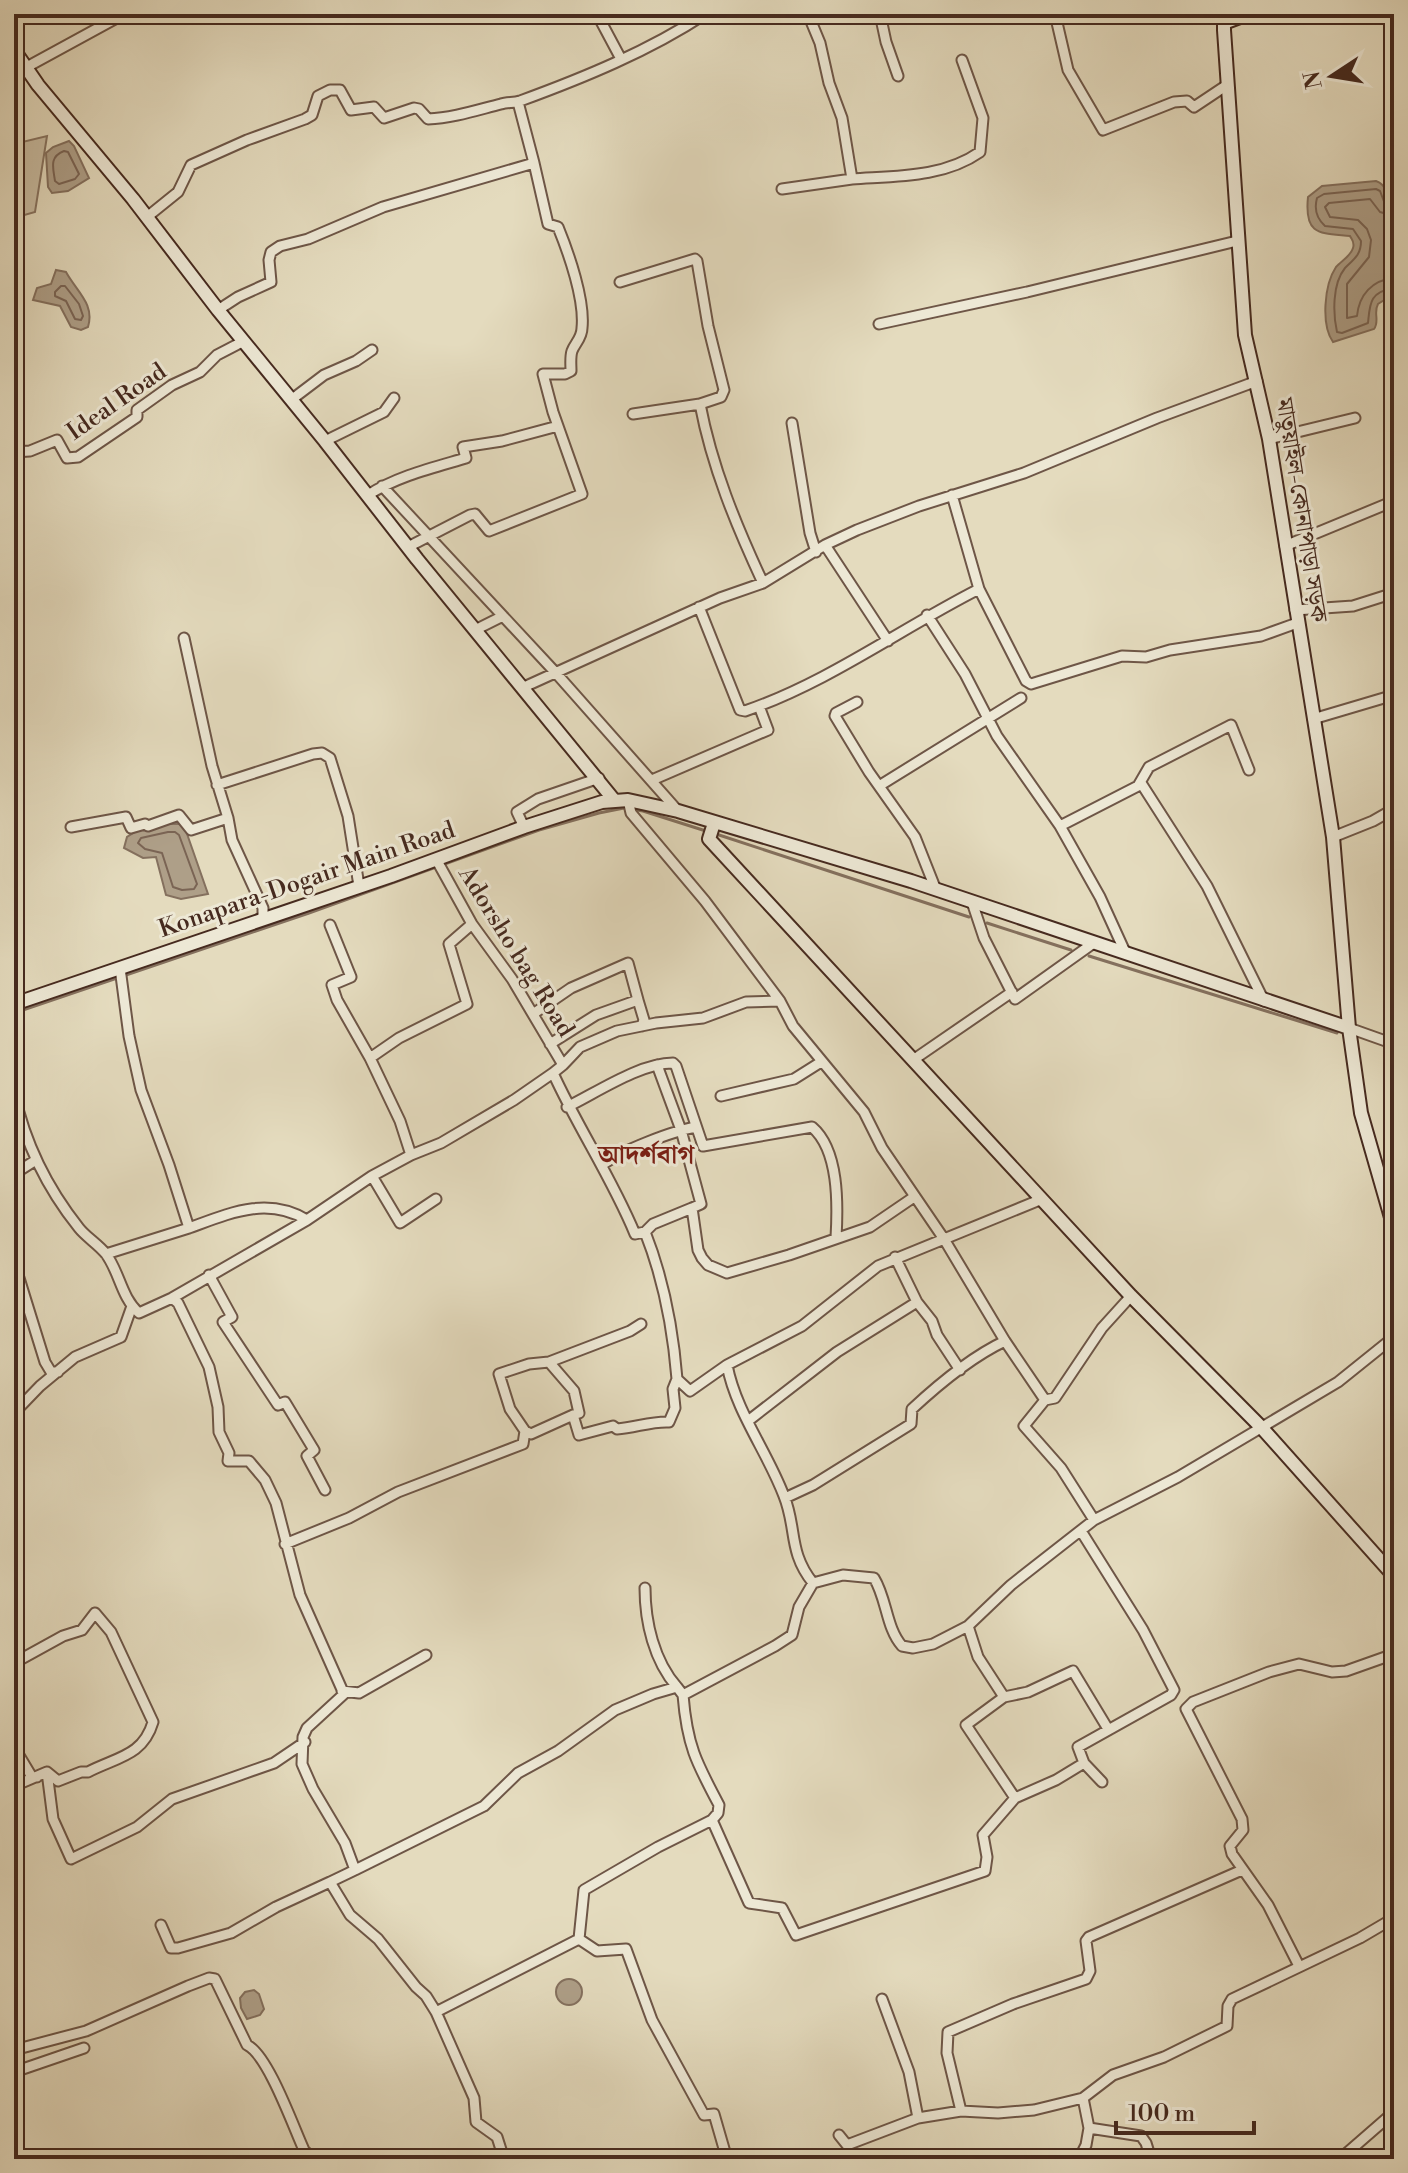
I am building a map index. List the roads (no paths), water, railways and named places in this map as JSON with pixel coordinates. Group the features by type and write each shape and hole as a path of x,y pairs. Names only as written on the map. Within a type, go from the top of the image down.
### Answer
{"main road":[{"name":"মাতুয়াইল-কোনাপাড়া সড়ক","path":"1248,14 1223,19 1245,335 1269,439 1333,837 1349,1028 1361,1113 1394,1228"},
{"path":"14,50 20,72 147,217 408,547 599,778 626,804 678,811 712,830 936,890 1349,1028"},
{"name":"Konapara-Dogair Main Road","path":"14,1004 359,886 439,865 524,827 626,804"},
{"path":"712,830 913,1060 1131,1296 1261,1427 1394,1576"}],"street":[{"path":"20,72 124,14"},
{"path":"597,14 621,59"},
{"path":"147,217 178,192 191,165 305,119 312,115 318,96 330,90 340,90 351,110 374,107 384,118 414,108 428,119 518,102 621,59 671,35 705,14"},
{"path":"808,14 842,118 852,179"},
{"path":"880,14 898,76"},
{"path":"1055,14 1068,70 1103,130 1174,102 1187,101 1194,107 1227,85"},
{"path":"782,189 918,174 962,164 980,152 983,118 962,60"},
{"path":"408,547 475,514 489,531 580,496 582,491 543,374 571,371 572,350 580,340 583,328 571,261 558,227 548,224 518,102"},
{"path":"218,310 271,282 271,252 280,246 308,239 383,207 534,163"},
{"path":"879,324 1237,241"},
{"path":"620,282 695,259 697,261 708,326 724,390 721,397 700,404 633,414"},
{"name":"Ideal Road","path":"14,452 30,451 57,440 67,458 78,457 137,417 137,410 148,401 200,372 217,355 244,341"},
{"path":"291,400 324,375 372,350"},
{"path":"524,687 699,607 763,583 820,548 897,514 1024,473 1257,381"},
{"path":"325,441 384,412 394,398"},
{"path":"700,404 716,469 763,583"},
{"path":"1269,439 1355,418"},
{"path":"792,423 807,519 820,548 888,641"},
{"path":"368,495 412,473 466,458 463,447 502,441 558,426"},
{"path":"382,486 555,672 678,811"},
{"path":"952,495 979,589 1026,681 1031,684 1122,656 1146,657 1201,644 1261,636 1296,617 1353,606 1394,593"},
{"path":"1285,546 1394,501"},
{"path":"699,607 740,710 745,711 823,678 927,615 979,589"},
{"path":"927,615 965,674 987,719 1060,826 1106,909 1126,954"},
{"path":"477,629 503,616"},
{"path":"184,638 232,840 263,908 263,918"},
{"path":"1313,719 1394,695"},
{"path":"879,786 1021,698"},
{"path":"857,702 835,716 915,837 936,890"},
{"path":"652,780 768,730 759,706"},
{"path":"1060,826 1141,783 1149,767 1231,725 1249,770"},
{"path":"217,785 313,754 322,753 330,758 348,816 359,886"},
{"path":"524,827 517,812 538,799 599,778"},
{"path":"1141,783 1207,886 1264,1001"},
{"path":"626,804 705,901 780,1001 793,1026 864,1112 882,1148 944,1239 1005,1341 1045,1400"},
{"path":"1333,837 1394,809"},
{"path":"71,827 126,817 131,828 148,826 179,815 191,830 228,818"},
{"name":"Adorsho bag Road","path":"439,865 472,924 512,979 563,1065 553,1073 567,1107 594,1148 635,1234 645,1232 656,1259 668,1307 677,1379 673,1389 675,1408 669,1422 636,1424 629,1429 613,1426 579,1435 573,1415"},
{"path":"972,902 984,938 1015,999 1095,942"},
{"path":"370,1058 399,1038 467,1004 449,944 472,924"},
{"path":"330,925 351,977 332,985 337,1000 370,1058 400,1121 411,1155"},
{"path":"533,1014 571,988 628,963 644,1020 642,1026"},
{"path":"120,968 129,1036 141,1090 189,1228"},
{"path":"913,1060 1012,992"},
{"path":"550,1044 596,1015 638,1000"},
{"path":"563,1065 580,1047 594,1040 642,1026 703,1018 746,1002 780,1001"},
{"path":"1349,1028 1394,1044"},
{"path":"721,1096 781,1084 821,1062"},
{"path":"567,1107 594,1092 668,1063 676,1066 703,1146 812,1127 824,1137 833,1175 836,1238"},
{"path":"645,1232 653,1224 701,1204 681,1130 657,1065"},
{"path":"14,1093 23,1129 36,1160 80,1230 106,1254 132,1306 139,1313 172,1298 307,1220 372,1176 441,1143 553,1073"},
{"path":"602,1165 614,1156 696,1127"},
{"path":"14,1174 36,1160"},
{"path":"372,1176 400,1223 436,1199"},
{"path":"692,1208 702,1258 708,1265 727,1273 870,1227 914,1197"},
{"path":"677,1379 690,1391 727,1365 802,1326 863,1276 895,1257 1042,1199"},
{"path":"106,1254 254,1208 270,1206 284,1209 307,1220"},
{"path":"895,1257 917,1302 960,1370"},
{"path":"15,1272 45,1362 51,1372 58,1372"},
{"path":"209,1275 232,1317 223,1322 278,1405 285,1402 308,1436 314,1450 307,1456 325,1490"},
{"path":"1094,1520 1061,1468 1024,1426 1045,1400 1055,1398 1102,1328 1131,1296"},
{"path":"172,1298 178,1303 209,1367 218,1407 219,1432 229,1453 228,1461 249,1461 257,1468 276,1503 300,1595 344,1694 307,1728 303,1737 302,1764 345,1843 355,1870"},
{"path":"748,1421 837,1352 917,1302"},
{"path":"14,1413 75,1357 121,1337 132,1306"},
{"path":"549,1362 574,1391 579,1413 531,1434 525,1431 510,1409 499,1374 529,1364 549,1362 641,1324"},
{"path":"161,1925 171,1948 231,1933 276,1907 484,1806 518,1773 558,1751 615,1710 653,1694 680,1691 792,1635 799,1607 813,1583 843,1575 874,1578 881,1588 896,1639 902,1646 913,1648 933,1644 968,1626 1011,1585 1094,1520 1178,1477 1338,1382 1394,1337"},
{"path":"785,1498 813,1485 911,1424 912,1409 976,1355 1005,1341"},
{"path":"727,1365 737,1401 785,1498 800,1567 813,1583"},
{"path":"285,1544 349,1518 398,1492 523,1444 525,1431"},
{"path":"1081,1531 1143,1630 1174,1690 1171,1695 1078,1747 1084,1763 1102,1782"},
{"path":"14,1562 18,1573"},
{"path":"579,1939 584,1890 712,1820 718,1813 719,1805 693,1757 680,1691 660,1659 650,1635 645,1588"},
{"path":"14,1663 63,1636 82,1630 95,1613 111,1632 153,1722 146,1741 127,1755 58,1781 43,1775 32,1777 14,1747"},
{"path":"968,1626 978,1657 1004,1697"},
{"path":"1299,1966 1268,1905 1232,1854 1230,1846 1243,1830 1242,1819 1186,1709 1193,1702 1299,1664 1332,1672 1346,1671 1394,1654"},
{"path":"342,1691 359,1693 426,1655"},
{"path":"1015,1798 966,1725 1004,1697 1028,1692 1073,1671 1108,1729"},
{"path":"43,1775 53,1819 71,1859 137,1827 172,1799 274,1763 305,1742"},
{"path":"712,1820 749,1903 782,1908 796,1935 985,1871 987,1857 983,1835 1015,1798 1056,1780 1084,1763"},
{"path":"14,1786 43,1775"},
{"path":"961,2111 947,2053 948,2032 1013,2004 1086,1979 1090,1971 1086,1941 1089,1937 1242,1870"},
{"path":"330,1882 350,1915 378,1939 426,1996 474,2098 476,2122 497,2137 504,2159"},
{"path":"839,2135 847,2145 918,2118 961,2111 998,2113 1034,2110 1083,2098 1113,2075 1164,2057 1227,2026 1228,2006 1232,1999 1360,1938 1394,1918"},
{"path":"436,2012 579,1939"},
{"path":"579,1939 597,1951 626,1949 652,2020 704,2115 714,2114 727,2159"},
{"path":"14,2050 86,2031 188,1986 209,1978 215,1979 247,2045 256,2049 282,2097 304,2150 311,2157 322,2159"},
{"path":"882,1999 909,2072 918,2118"},
{"path":"15,2071 84,2048"},
{"path":"1079,2159 1089,2128 1083,2098"},
{"path":"1340,2159 1394,2112"},
{"path":"1089,2128 1141,2136 1151,2159"}],"water":[{"path":"69,141 89,178 68,191 52,193 48,187 46,153"},
{"path":"1376,181 1385,187 1394,214 1394,294 1378,304 1374,329 1333,342 1326,316 1329,284 1336,267 1350,254 1353,243 1350,236 1322,233 1312,226 1307,210 1308,197 1322,186"},
{"path":"56,270 66,272 84,298 90,319 88,327 81,330 71,327 60,306 33,300 37,288 51,284"},
{"path":"180,824 186,831 208,894 181,899 166,895 156,857 143,858 124,848 127,837 138,830"},
{"path":"569,1979 579,1982 582,1992 579,2002 569,2005 559,2002 556,1992 559,1982"},
{"path":"254,1990 259,1994 264,2009 260,2015 247,2019 240,1998 245,1992"}],"waterway":[{"path":"14,1013 309,913 539,830 599,813 624,808 643,811 709,832"},
{"path":"716,834 969,917"},
{"path":"987,923 1071,950"},
{"path":"1089,956 1337,1033"}],"district":[{"name":"আদর্শবাগ","path":"646,1155"}]}
